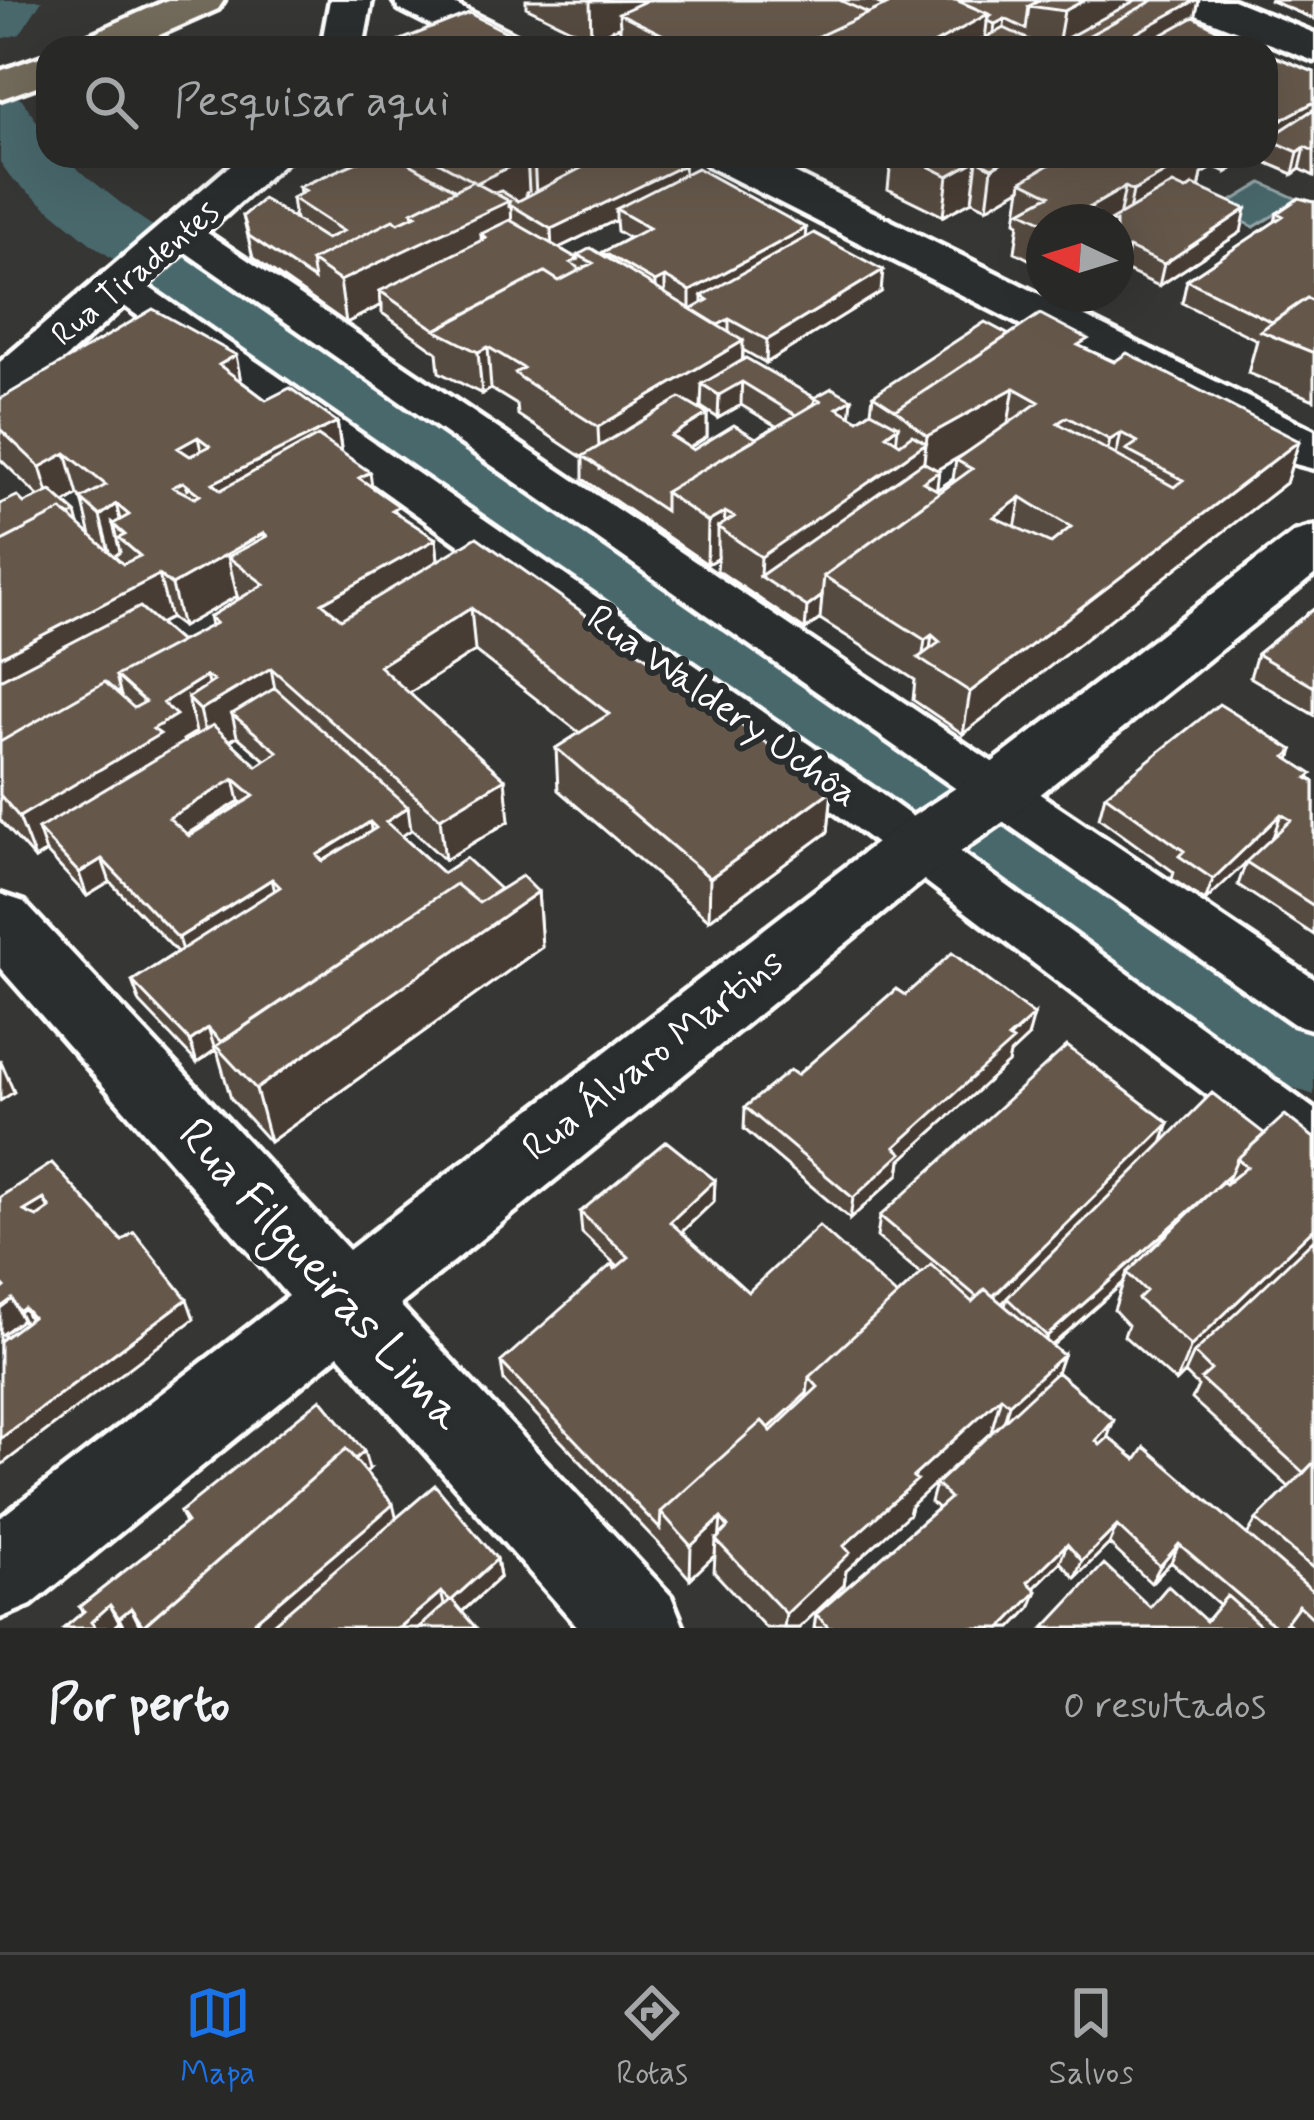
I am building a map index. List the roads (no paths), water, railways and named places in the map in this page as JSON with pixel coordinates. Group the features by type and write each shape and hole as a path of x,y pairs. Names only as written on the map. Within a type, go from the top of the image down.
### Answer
{"main road":[{"path":"122,36 203,0"}],"street":[{"path":"344,36 351,0"},
{"path":"414,0 485,36"},
{"path":"1196,0 1314,48"},
{"name":"Rua Tiradentes","path":"0,389 256,168"},
{"path":"748,168 1314,452"},
{"name":"Rua Álvaro Martins","path":"0,1574 920,846 1000,791 1314,544"},
{"name":"Rua Filgueiras Lima","path":"0,921 639,1628"}],"lane":[{"path":"184,234 1314,1008"},
{"name":"Rua Waldery Uchôa","path":"120,285 920,846 1314,1142"}],"water":[{"path":"1262,183 1299,200 1254,227 1219,209"}],"waterway":[{"path":"0,22 14,0"},
{"path":"0,112 36,168"},
{"path":"37,168 113,229 883,750 1314,1054"}]}
